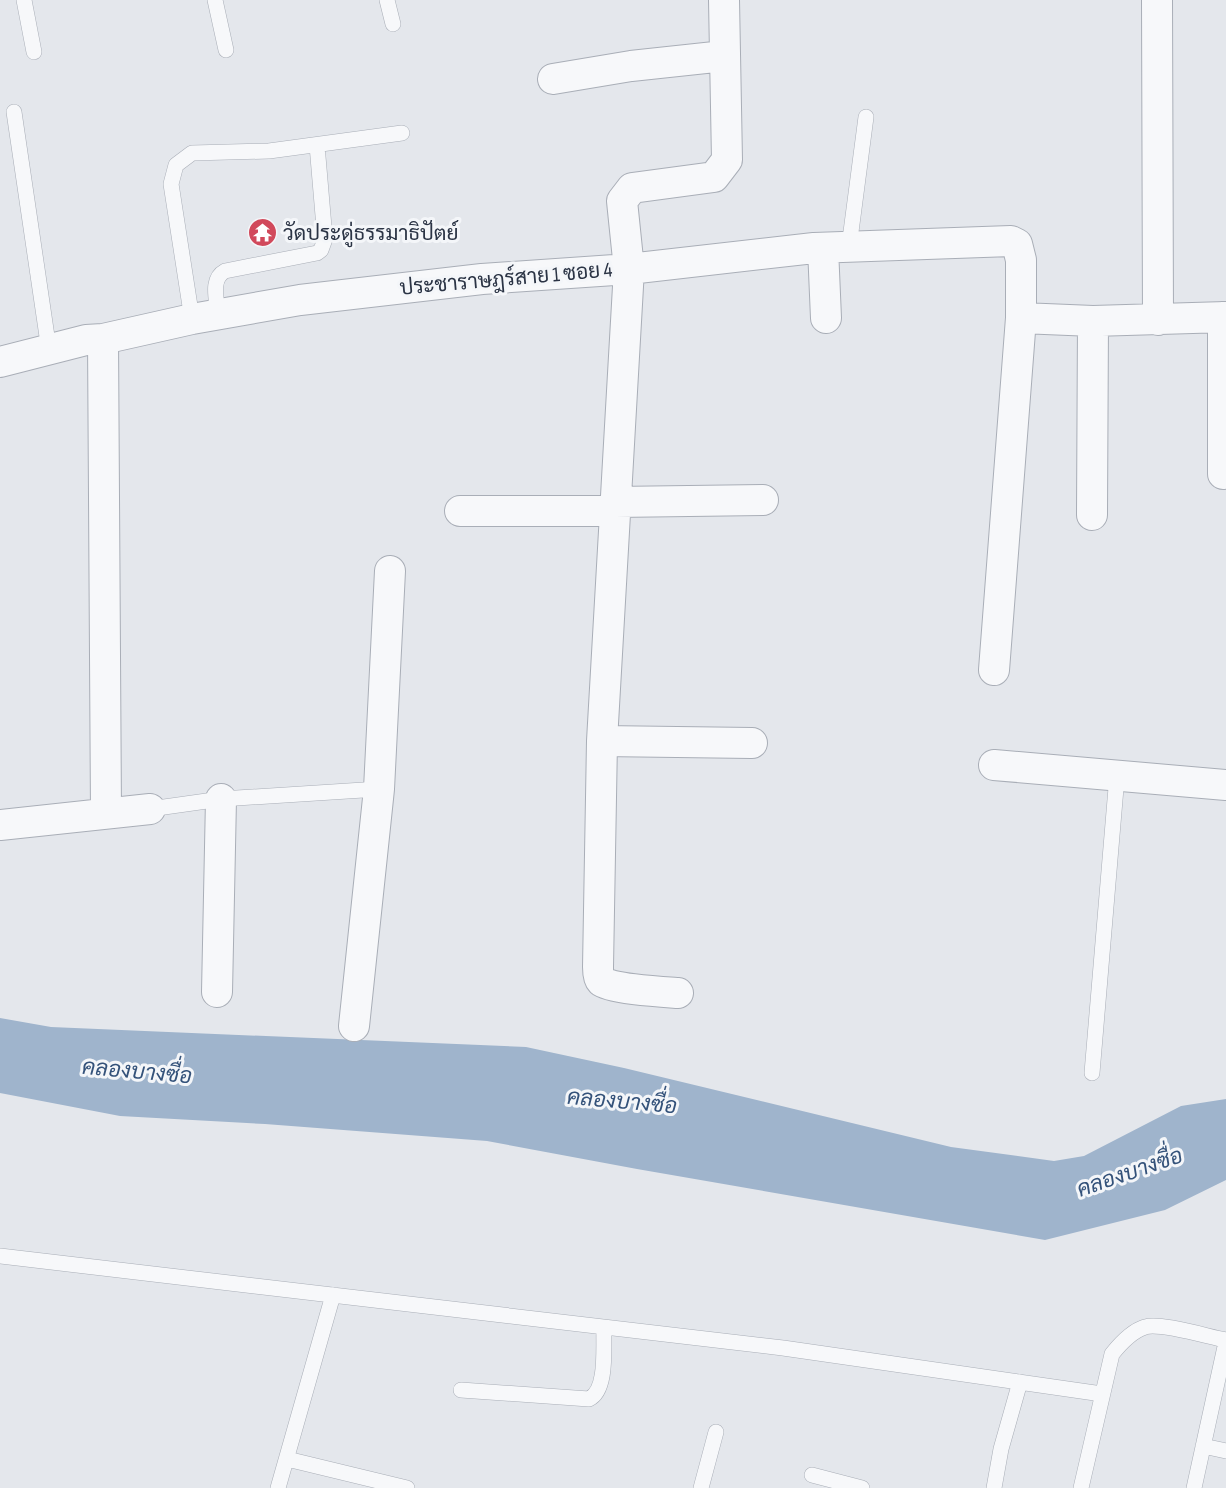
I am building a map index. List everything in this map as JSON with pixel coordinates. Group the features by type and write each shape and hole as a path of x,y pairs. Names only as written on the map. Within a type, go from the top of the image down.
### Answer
{"street":[{"path":"678,993 636,990 603,982 599,977 597,943 602,741 629,269 622,201 632,188 714,177 727,160 724,0"},
{"path":"1157,0 1158,320"},
{"path":"553,79 631,66 724,56"},
{"name":"ประชาราษฎร์สาย 1 ซอย 4","path":"0,362 86,340 103,339 300,300 482,279 629,269 836,248 1011,241 1017,244 1021,260 1021,318"},
{"path":"826,318 836,248"},
{"path":"994,670 1021,318 1093,321 1225,317 1223,474"},
{"path":"1092,515 1093,321"},
{"path":"103,339 106,813"},
{"path":"460,511 763,500"},
{"path":"354,1026 380,789 390,571"},
{"path":"602,741 752,743"},
{"path":"994,765 1226,785"},
{"path":"217,992 220,799"},
{"path":"0,825 150,808"}],"lane":[{"path":"24,0 34,52"},
{"path":"215,0 226,50"},
{"path":"387,0 393,24"},
{"path":"14,112 49,350"},
{"path":"836,248 866,117"},
{"path":"205,317 171,184 176,165 192,153 269,151 402,133"},
{"path":"205,317 215,280 219,274 317,253 321,250 325,239 317,145"},
{"path":"1092,1073 1117,776"},
{"path":"150,808 220,799 380,789"},
{"path":"0,1256 783,1348 1102,1394"},
{"path":"278,1488 333,1295"},
{"path":"461,1390 589,1399 601,1386 604,1327"},
{"path":"1081,1488 1112,1354 1120,1343 1145,1327 1162,1327 1226,1341 1194,1488"},
{"path":"994,1488 1001,1449 1020,1382"},
{"path":"701,1488 716,1432"},
{"path":"1203,1446 1226,1451"},
{"path":"287,1459 407,1488"},
{"path":"812,1475 862,1488"}],"water":[{"name":"คลองบางซื่อ","path":"0,1018 51,1027 526,1047 624,1068 951,1147 1054,1161 1084,1156 1181,1106 1226,1099 1226,1180 1165,1210 1045,1240 487,1141 265,1124 120,1116 0,1093"}],"place":[{"name":"วัดประดู่ธรรมาธิปัตย์","path":"262,233"}]}
